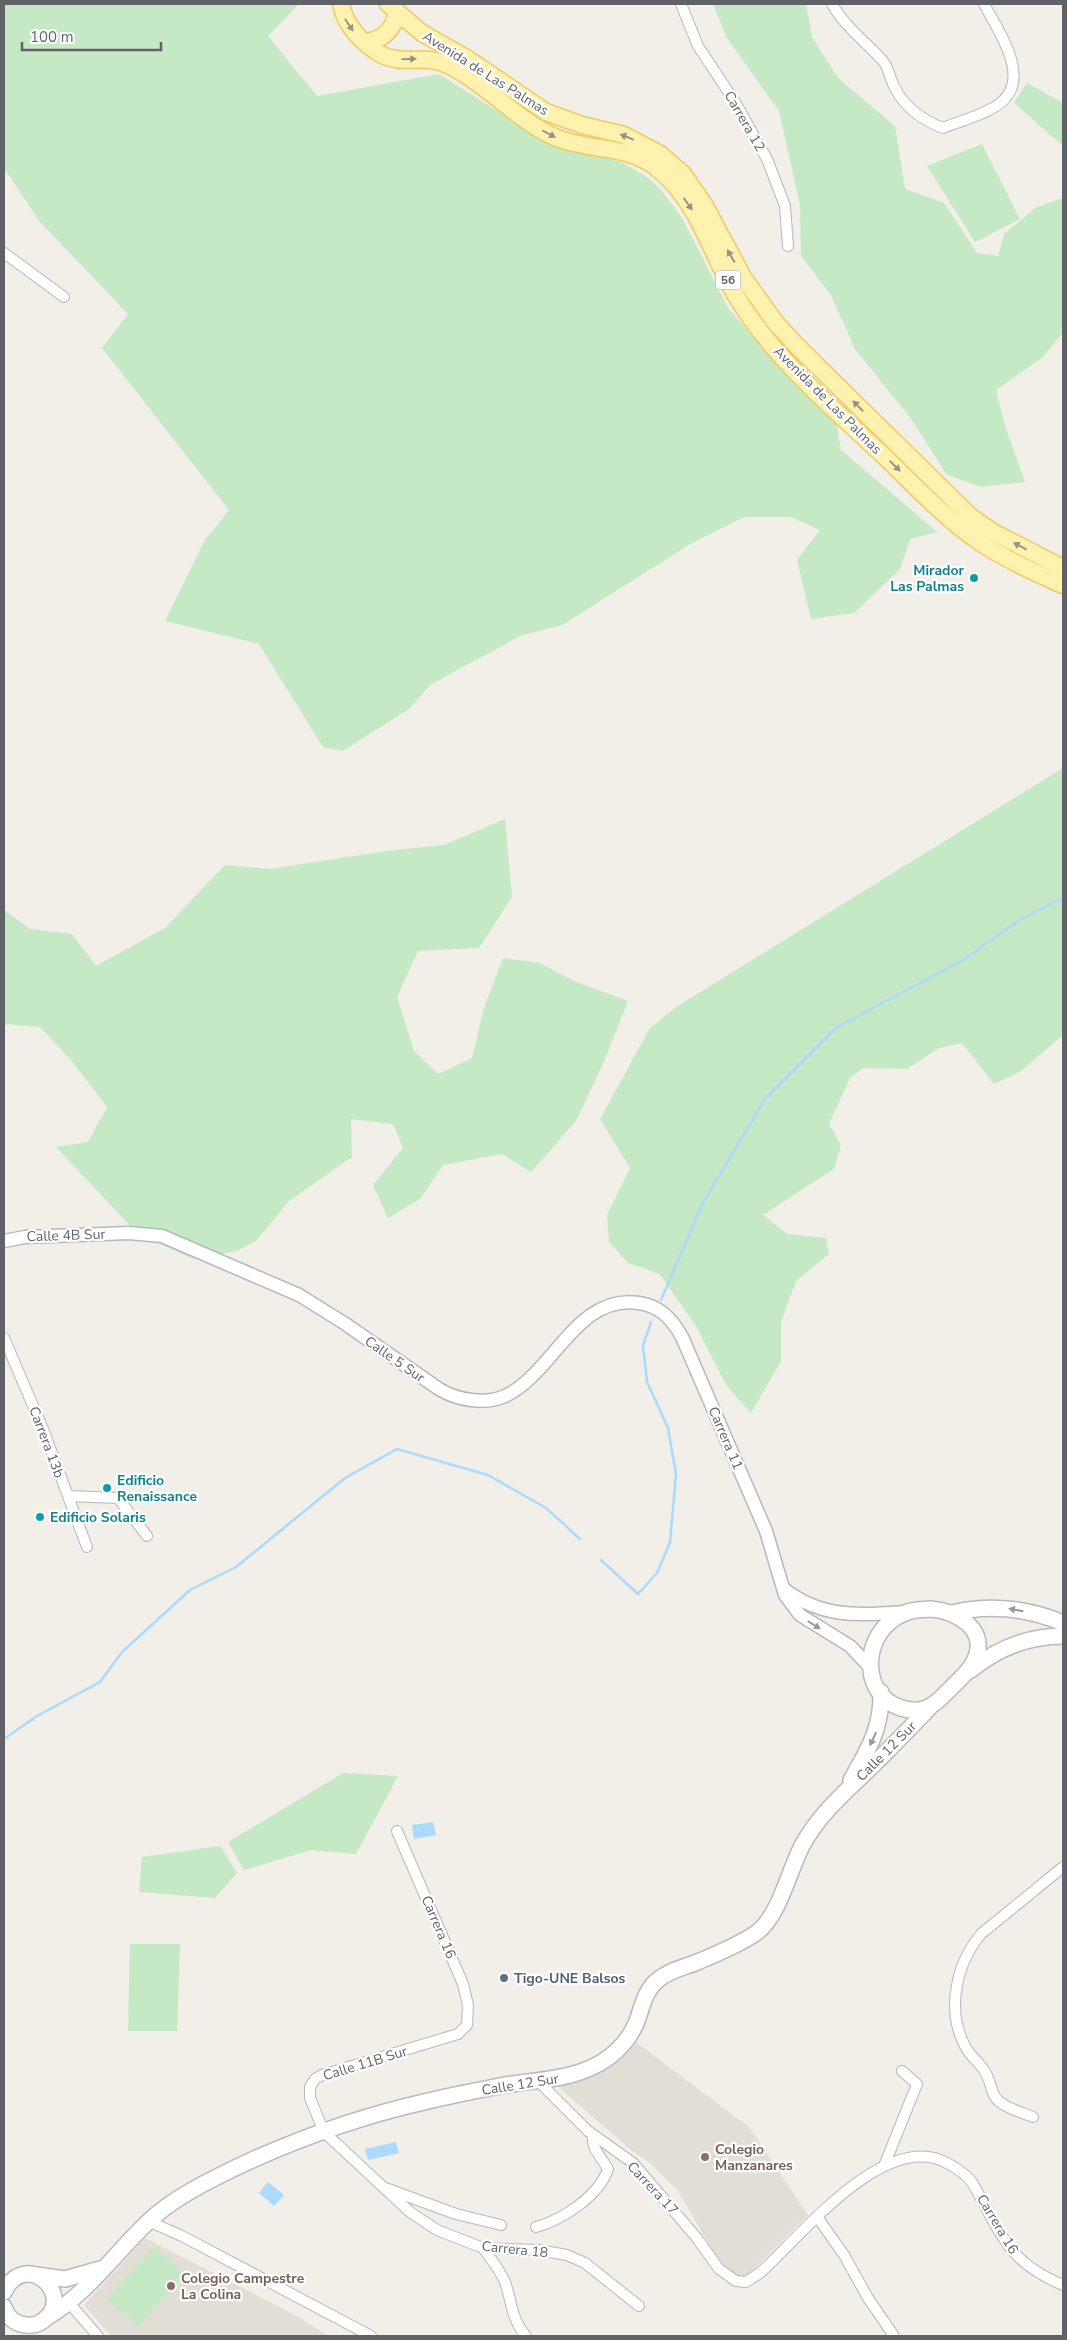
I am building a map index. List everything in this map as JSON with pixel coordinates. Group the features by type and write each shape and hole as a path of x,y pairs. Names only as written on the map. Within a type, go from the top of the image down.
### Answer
{"main road":[{"name":"Avenida de Las Palmas","path":"341,4 350,27 365,42 382,54 407,60 423,58 449,65 546,133 558,139 623,151 639,157 654,166 691,205 736,296 760,330 808,383 966,532 1011,562 1063,585"},
{"name":"Avenida de Las Palmas","path":"393,8 422,33 468,59 546,112 582,125 624,135 660,154 683,174 706,206 723,242 758,300 797,346 970,516 993,532 1063,568"},
{"path":"365,42 373,41 387,34 392,28 393,8"},
{"path":"1063,1623 1032,1613 996,1607 952,1613 932,1609 906,1612 889,1622 877,1635 872,1648 870,1667 881,1692 900,1707 914,1710 930,1707 966,1674 993,1653 1041,1637 1063,1636"},
{"path":"952,1613 968,1624 978,1644 976,1658 966,1674"},
{"name":"Calle 12 Sur","path":"842,1794 878,1728 882,1708 881,1692"},
{"name":"Calle 12 Sur","path":"25,2336 43,2320 69,2303 148,2221 167,2206 235,2168 324,2132 426,2101 508,2085 571,2076 607,2059 632,2031 648,1991 658,1979 756,1933 774,1910 804,1842 825,1812 930,1707"},
{"name":"Calle 12 Sur","path":"4,2292 13,2279 20,2275 65,2279 90,2273 106,2266"},
{"path":"4,2308 16,2322 28,2326 43,2320 54,2305 52,2290 43,2278 36,2275"}],"street":[{"name":"Carrera 12","path":"681,4 698,46 735,102 767,159 785,206 788,246"},
{"path":"832,4 838,15 885,63 894,87 907,105 926,122 943,128 997,106 1012,88 1015,76 1006,46 984,4"},
{"path":"4,253 64,297"},
{"name":"Calle 4B Sur","path":"4,1241 25,1236 129,1233"},
{"name":"Calle 5 Sur","path":"129,1233 150,1234 178,1242 300,1295 344,1322 439,1390 462,1399 483,1400 505,1396 530,1378 569,1336 594,1314 614,1305 645,1304"},
{"name":"Carrera 11","path":"645,1304 653,1306 667,1316 682,1337 766,1531 789,1601 800,1615 850,1646 870,1667"},
{"name":"Carrera 13b","path":"4,1338 24,1383 87,1547"},
{"path":"68,1496 118,1498 147,1536"},
{"path":"784,1589 802,1601 833,1613 861,1615 906,1612"},
{"name":"Carrera 16","path":"396,1831 463,1984 468,2005 468,2025"},
{"path":"1033,2117 1002,2104 995,2097 983,2069 964,2045 958,2028 956,1995 963,1962 971,1946 981,1934 1063,1867"},
{"name":"Calle 11B Sur","path":"324,2132 310,2098 310,2087 315,2079 322,2075 451,2037 458,2034 468,2025"},
{"path":"894,2336 868,2298 844,2255 818,2218 856,2182 884,2166 917,2084 902,2071"},
{"name":"Carrera 17","path":"539,2082 593,2135 632,2163 696,2237 718,2269 736,2281 746,2282 760,2273 818,2218"},
{"name":"Carrera 18","path":"324,2132 410,2212 437,2230 483,2248 538,2250 585,2262 639,2306"},
{"path":"536,2227 549,2223 571,2210 591,2193 606,2175 608,2169 595,2150 592,2142 593,2135"},
{"name":"Carrera 16","path":"884,2166 915,2155 937,2157 957,2168 972,2181 1000,2234 1014,2255 1029,2268 1063,2286"},
{"path":"387,2189 456,2214 501,2225"},
{"path":"148,2221 182,2236 371,2336"},
{"path":"483,2248 504,2281 512,2314 518,2327 526,2336"},
{"path":"69,2303 98,2336"}],"shaded area":[{"name":"Colegio Manzanares","path":"632,2039 750,2128 808,2215 746,2277 731,2275 718,2260 678,2191 651,2164 630,2149 556,2085"},
{"name":"Colegio Campestre La Colina","path":"145,2238 297,2316 328,2336 111,2336 84,2305"}],"green space":[{"path":"4,4 299,4 268,36 317,96 439,74 543,140 623,163 647,177 661,190 682,218 728,308 781,368 836,421 841,450 937,532 910,539 900,569 854,613 811,619 797,560 820,530 792,517 744,517 692,543 562,625 520,636 430,685 409,709 343,751 323,747 259,644 165,621 205,540 229,510 102,348 128,314 40,222 4,168"},
{"path":"713,4 806,4 812,37 838,78 895,126 905,189 944,203 977,253 998,256 1004,234 1037,207 1063,198 1063,332 1043,357 996,390 1004,423 1025,482 982,487 947,475 912,420 855,349 831,295 801,256 800,205 779,111 727,38"},
{"path":"1027,83 1063,103 1063,146 1014,103"},
{"path":"982,144 1020,219 975,242 927,166"},
{"path":"1063,768 1062,1036 1021,1071 994,1084 962,1043 939,1048 907,1069 863,1068 850,1078 829,1124 841,1145 834,1169 763,1215 787,1234 826,1238 829,1254 796,1281 781,1322 781,1361 751,1413 726,1385 697,1328 660,1274 628,1263 609,1242 607,1215 630,1168 600,1119 650,1028 676,1007"},
{"path":"505,819 512,897 479,948 418,951 397,997 414,1051 438,1074 472,1058 484,1008 503,958 540,963 574,981 628,1001 603,1064 576,1121 531,1172 502,1154 443,1165 420,1199 388,1218 373,1185 403,1148 393,1124 351,1119 352,1157 289,1201 256,1241 237,1251 193,1259 137,1233 56,1147 88,1142 107,1107 71,1060 40,1027 4,1024 4,910 30,929 72,934 96,966 165,928 225,865 270,869 386,851 444,845"},
{"path":"343,1773 398,1776 356,1854 311,1850 244,1870 228,1842"},
{"path":"220,1846 237,1873 215,1898 139,1892 142,1857"},
{"path":"130,1944 180,1944 177,2031 128,2031"},
{"path":"154,2247 185,2274 138,2326 107,2299"}],"water":[{"path":"433,1822 436,1835 414,1839 412,1825"},
{"path":"396,2142 399,2153 368,2160 365,2149"},
{"path":"268,2182 284,2195 274,2206 259,2193"}],"waterway":[{"path":"661,1300 703,1203 765,1099 836,1028 963,960 1018,921 1063,898"},
{"path":"601,1560 638,1594 657,1573 670,1542 676,1474 668,1428 647,1382 643,1345 651,1322"},
{"path":"4,1739 37,1716 100,1682 122,1652 190,1590 236,1567 345,1478 397,1449 488,1475 546,1508 580,1539"}],"place":[{"name":"Mirador Las Palmas","path":"974,578"},
{"name":"Edificio Renaissance","path":"107,1488"},
{"name":"Edificio Solaris","path":"40,1517"},
{"name":"Tigo-UNE Balsos","path":"504,1978"},
{"name":"Colegio Manzanares","path":"705,2157"},
{"name":"Colegio Campestre La Colina","path":"171,2286"}]}
